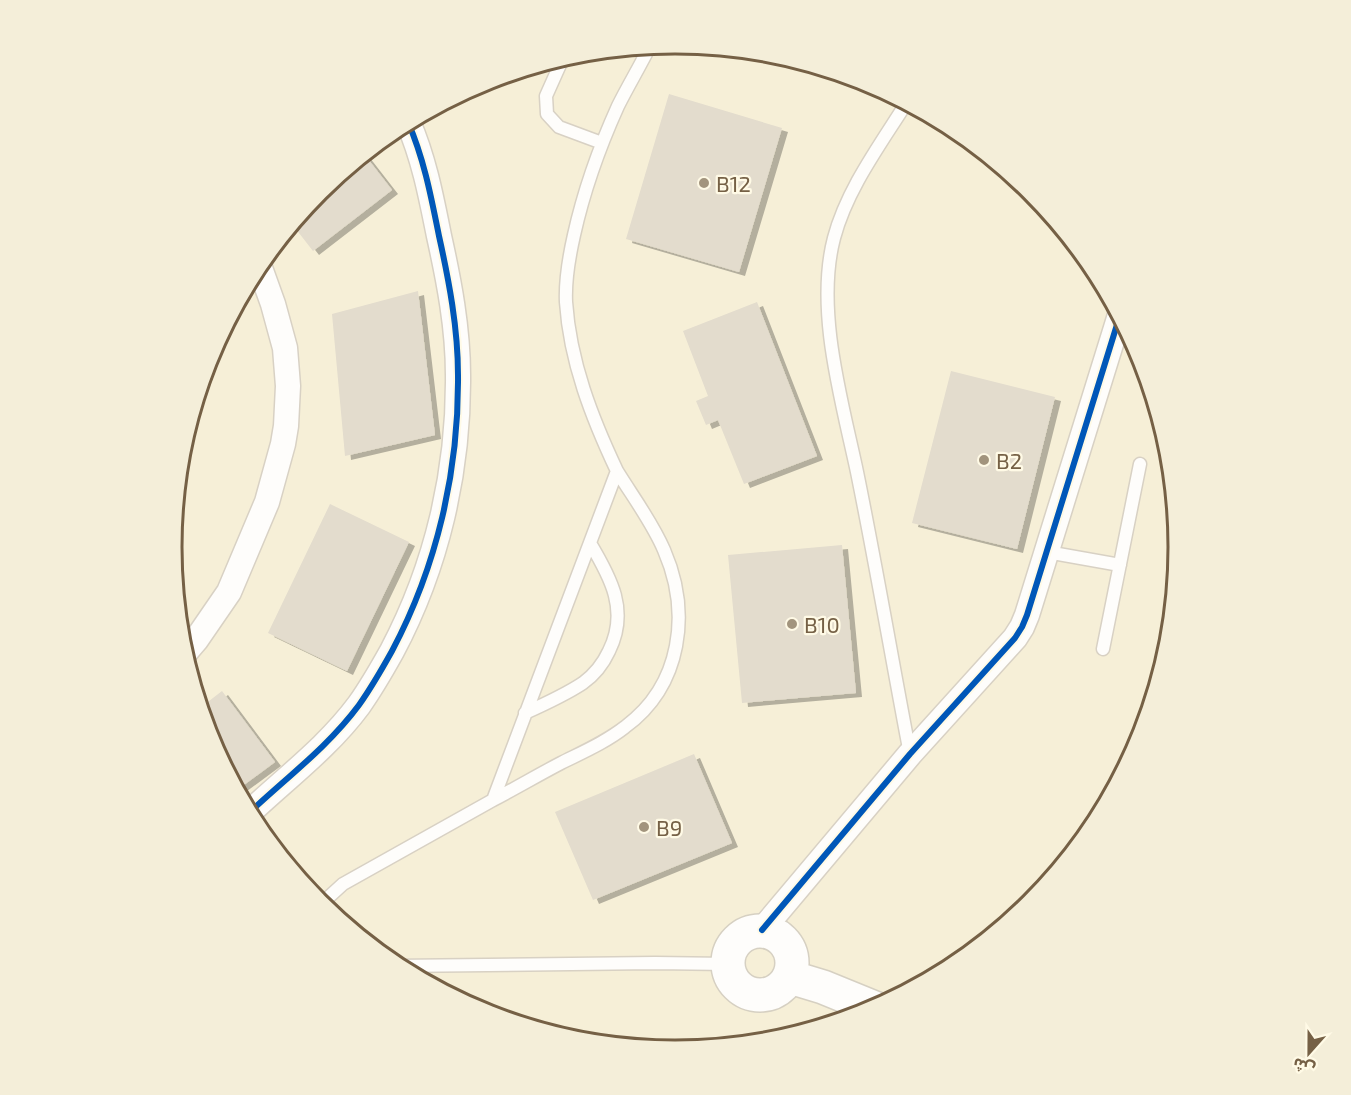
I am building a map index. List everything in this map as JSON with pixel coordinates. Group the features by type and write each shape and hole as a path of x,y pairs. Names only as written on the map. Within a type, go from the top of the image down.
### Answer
{"street":[{"path":"256,807 335,734 360,704 382,669 421,588 446,503 458,410 455,332 448,281 426,172 411,131"},
{"path":"191,645 229,592 267,502 283,444 288,386 285,348 263,276"},
{"path":"762,930 910,754 1015,638 1022,627 1028,615 1117,326"},
{"path":"762,930 782,938 792,956 793,967 784,985 775,992 755,995 744,991 730,975 729,954 734,944 742,936 752,931 762,930"},
{"path":"790,976 863,1003"}],"lane":[{"path":"329,898 343,884 626,727 646,708 670,666 676,649 679,626 678,600 673,574 663,547 617,471 598,429 584,391 572,341 566,302 569,259 589,178 619,105 645,55"},
{"path":"558,69 546,96 547,114 559,126 602,143"},
{"path":"902,109 864,170 847,205 834,239 828,278 829,318 842,407 857,471 910,754"},
{"path":"1103,649 1140,464"},
{"path":"493,800 617,471"},
{"path":"525,713 583,683 598,669 612,644 618,625 617,604 610,579 590,543"},
{"path":"1047,552 1120,565"},
{"path":"414,966 728,964"}],"shaded area":[{"path":"676,54 740,58 772,63 834,80 894,105 922,120 950,137 1001,176 1047,222 1067,247 1086,273 1118,329 1143,389 1152,420 1160,451 1168,515 1169,548 1165,612 1160,644 1143,706 1118,766 1103,794 1086,822 1047,873 1001,919 976,939 950,958 894,990 834,1015 803,1024 772,1032 708,1040 643,1040 611,1037 579,1032 517,1015 457,990 429,975 401,958 350,919 304,873 284,848 265,822 233,766 208,706 199,675 191,644 183,580 183,515 186,483 191,451 208,389 233,329 248,301 265,273 304,222 350,176 375,156 401,137 457,105 517,80 548,71 579,63 643,55"}],"building":[{"name":"B12","path":"669,94 782,128 739,272 626,239"},
{"path":"369,161 392,190 313,251 297,231 350,176"},
{"path":"418,291 435,435 345,456 332,314"},
{"path":"757,302 817,456 744,484 718,420 706,425 696,401 708,396 683,331"},
{"name":"B2","path":"951,371 1055,397 1017,549 912,523"},
{"path":"330,504 409,542 347,671 268,633"},
{"name":"B10","path":"842,545 856,693 742,703 728,555"},
{"path":"222,691 275,762 243,785 233,766 207,703"},
{"name":"B9","path":"694,754 732,843 593,900 555,812"}],"cycle path":[{"path":"256,807 334,735 368,692 408,619 433,552 442,517 454,447 457,411 458,375 455,322 430,192 411,131"},
{"path":"762,930 910,754 1015,638 1022,627 1117,326"}],"place":[{"name":"B12","path":"704,183"},
{"name":"B2","path":"984,460"},
{"name":"B10","path":"792,624"},
{"name":"B9","path":"644,827"}]}
